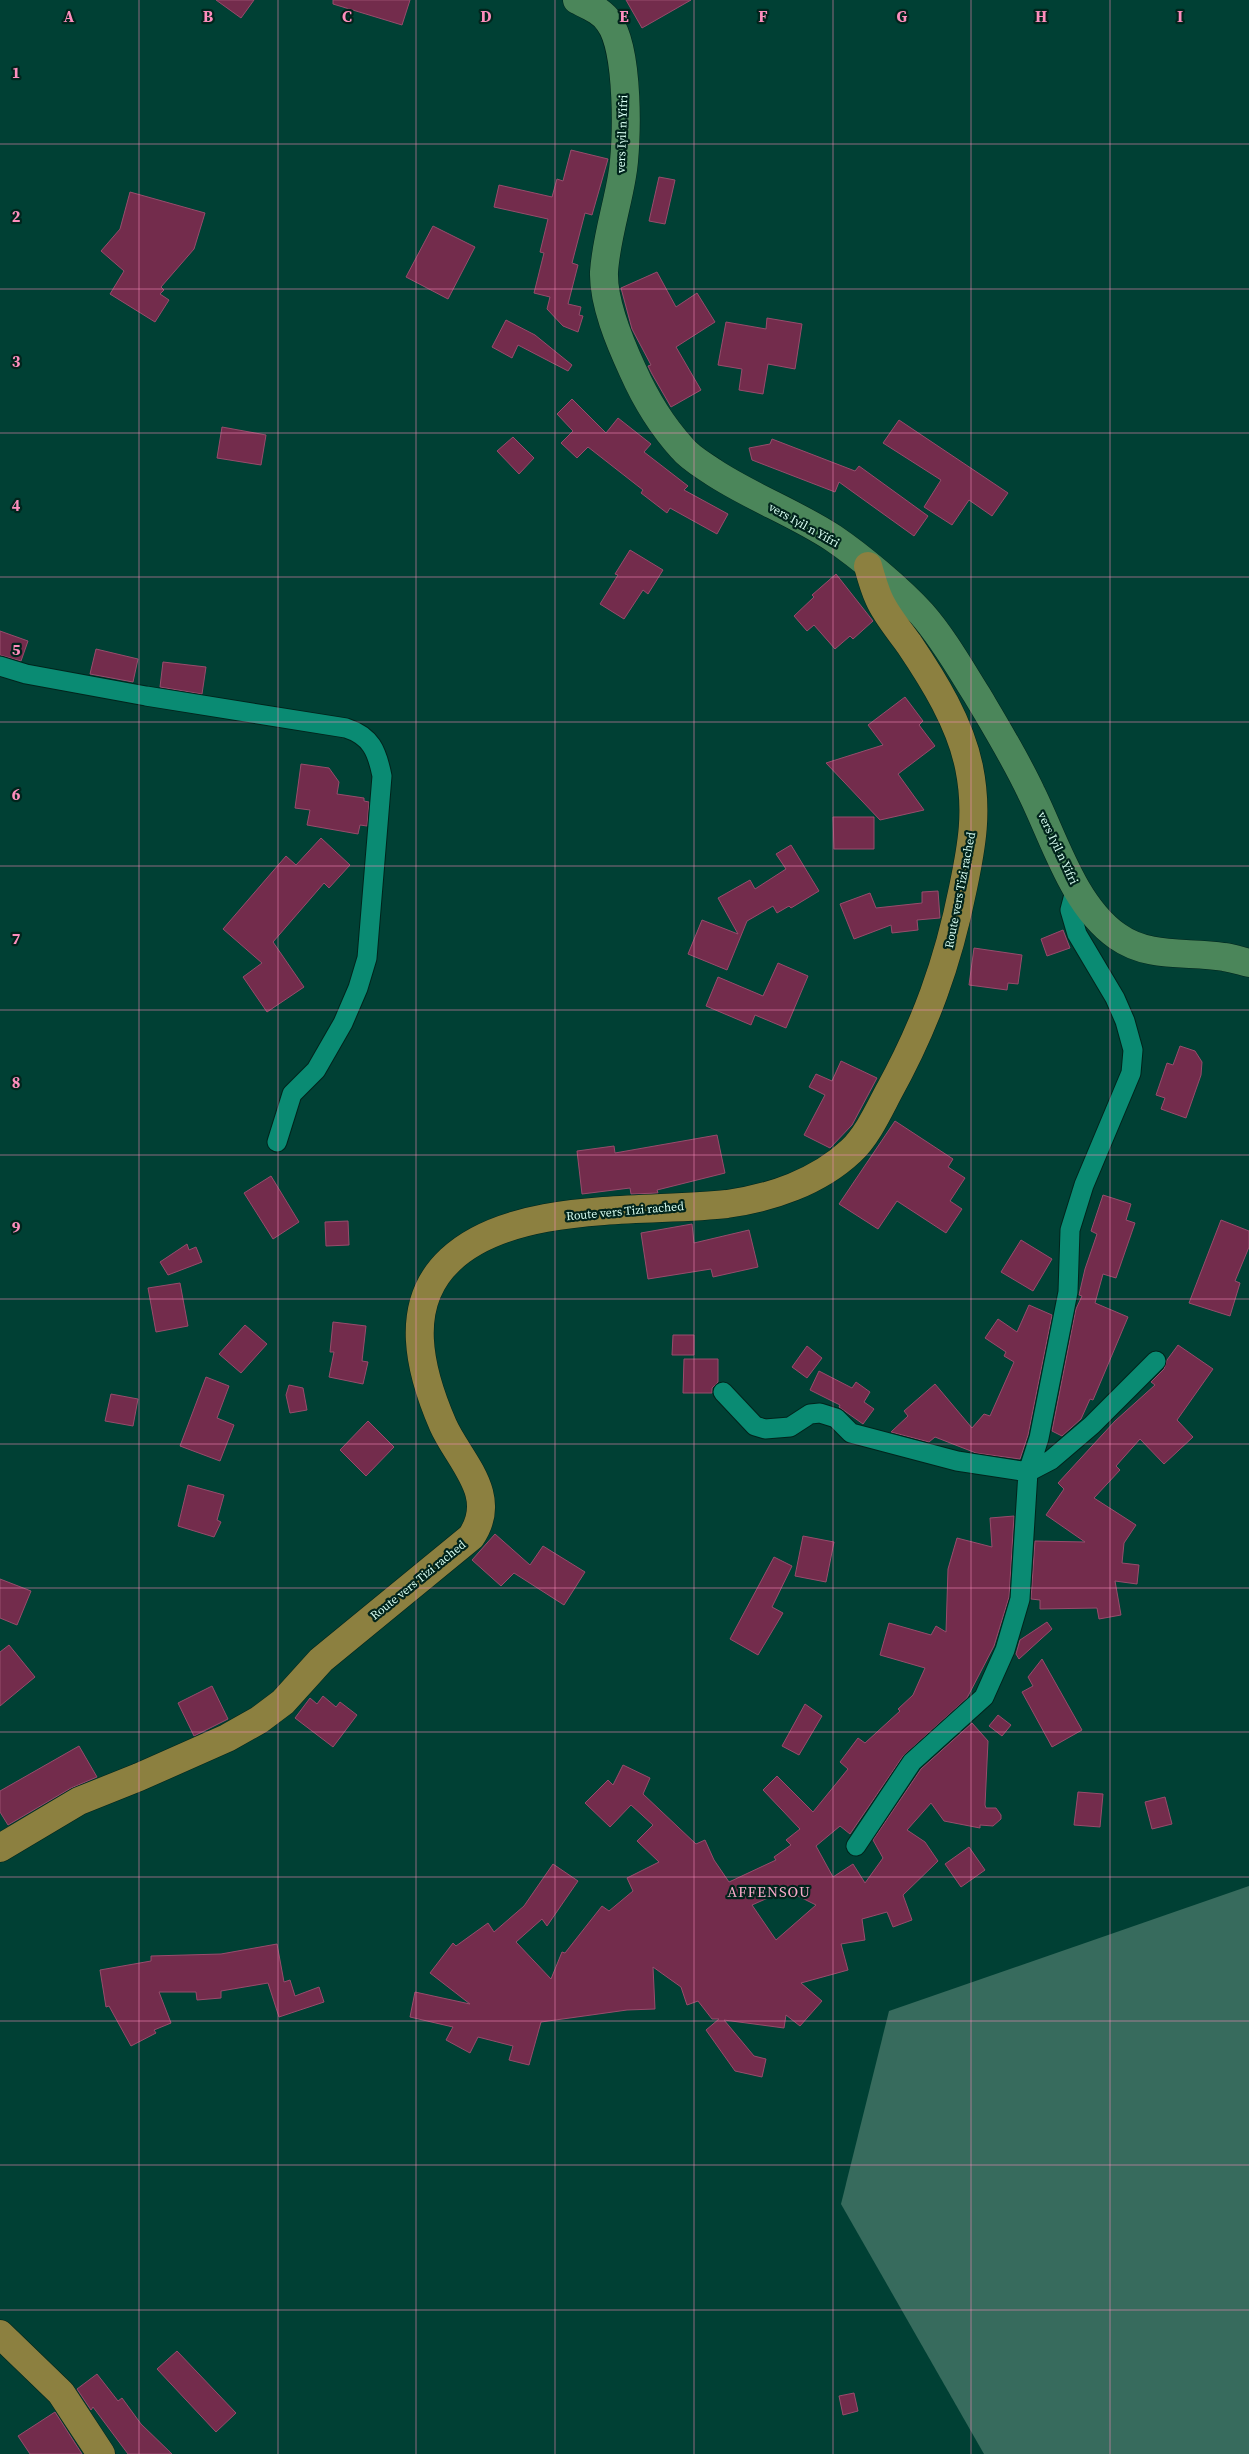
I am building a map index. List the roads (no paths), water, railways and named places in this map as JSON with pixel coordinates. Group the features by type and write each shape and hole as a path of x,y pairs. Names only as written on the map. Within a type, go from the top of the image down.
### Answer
{"main road":[{"name":"vers Iγil n Yifri","path":"578,0 597,10 608,20 618,38 623,70 625,111 623,172 604,272 607,302 633,371 663,423 683,450 735,487 832,538 899,590 925,617 961,669 1030,788 1076,887 1096,918 1117,937 1136,947 1166,954 1224,956 1249,963"},
{"name":"Route vers Tizi rached","path":"0,1848 79,1801 227,1738 259,1720 283,1702 321,1660 471,1537 481,1517 478,1490 466,1462 444,1428 419,1348 420,1312 432,1285 448,1262 468,1245 490,1234 534,1222 585,1212 725,1204 758,1198 821,1174 853,1149 873,1122 925,1021 952,941 969,858 975,810 969,765 958,729 913,649 879,600 868,566"},
{"path":"0,2334 61,2392 102,2454"}],"street":[{"path":"0,666 26,674 146,696 346,728 361,732 372,745 382,776 366,958 358,988 343,1023 316,1070 292,1094 277,1142"},
{"path":"856,1846 912,1762 984,1698 1005,1650 1020,1599 1028,1472 1041,1429 1068,1292 1070,1230 1084,1185 1131,1073 1133,1050 1125,1021 1115,998 1078,934 1070,910 1076,887"},
{"path":"723,1392 755,1426 766,1429 790,1427 810,1414 820,1413 836,1418 851,1433 957,1461 1028,1472 1051,1460 1092,1425 1156,1361"}],"district":[{"name":"AFFENSOU","path":"769,1891"}]}
